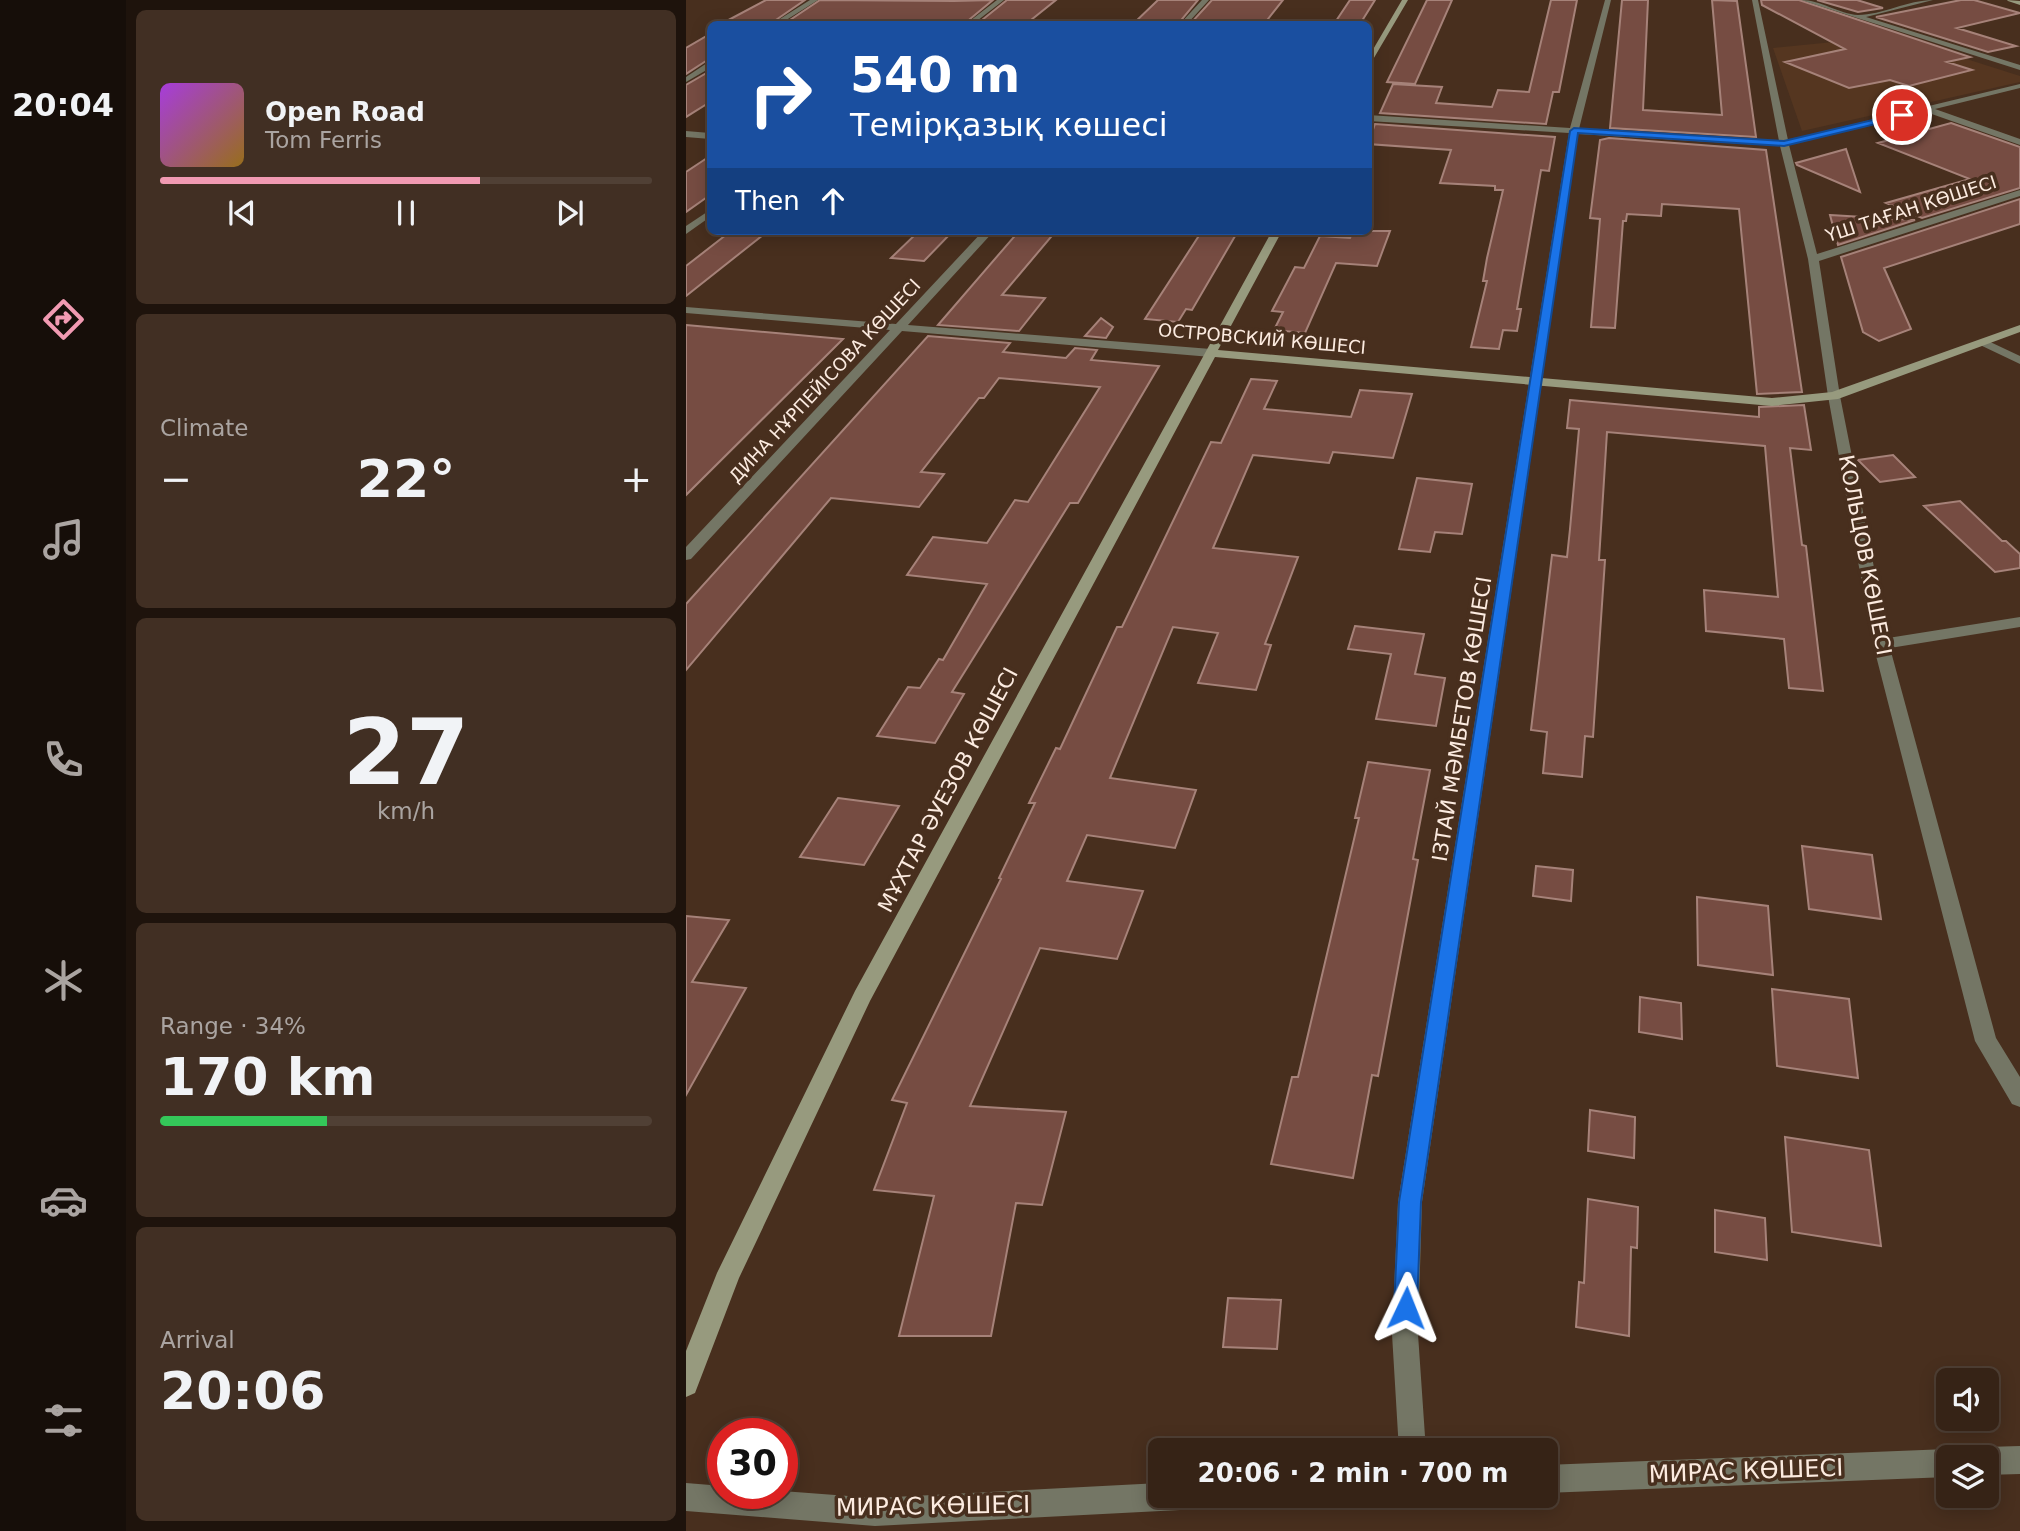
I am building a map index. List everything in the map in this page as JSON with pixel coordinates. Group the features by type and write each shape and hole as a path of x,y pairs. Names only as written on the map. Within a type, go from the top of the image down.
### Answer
{"street":[{"path":"781,21 815,0"},
{"path":"973,21 1001,0"},
{"path":"1186,21 1206,0"},
{"path":"1372,59 1405,0"},
{"name":"ІЗТАЙ МӘМБЕТОВ КӨШЕСІ","path":"1412,1438 1405,1334 1410,1202 1574,131 1608,0"},
{"name":"КОЛЬЦОВ КӨШЕСІ","path":"1755,0 1784,144 1814,258 1834,397 1881,644 1986,1041 2020,1097"},
{"path":"1804,0 2020,68"},
{"path":"1857,17 1930,0"},
{"path":"2010,0 2020,3"},
{"path":"686,80 691,74 707,66"},
{"path":"1372,118 1784,144 2020,86"},
{"path":"1926,109 2020,142"},
{"path":"686,134 707,136"},
{"name":"ҮШ ТАҒАН КӨШЕСІ","path":"1814,258 2020,193"},
{"path":"686,231 707,215"},
{"name":"ДИНА НҰРПЕЙІСОВА КӨШЕСІ","path":"686,556 985,235"},
{"name":"МҰХТАР ӘУЕЗОВ КӨШЕСІ","path":"686,1384 729,1273 862,997 1275,235"},
{"name":"ОСТРОВСКИЙ КӨШЕСІ","path":"686,310 1537,379 1772,402 1834,397 2020,328"},
{"path":"1983,342 2020,359"},
{"path":"1881,644 2020,622"},
{"path":"1999,1461 2020,1460"},
{"name":"МИРАС КӨШЕСІ","path":"1558,1478 1936,1463"},
{"name":"МИРАС КӨШЕСІ","path":"686,1497 875,1512 1148,1498"}],"shaded area":[{"path":"1894,36 2020,76 2020,82 1802,131 1773,48"}],"building":[{"path":"766,0 805,0 774,21 727,21"},
{"path":"820,0 993,0 968,21 788,21"},
{"path":"1007,0 1056,0 1030,21 981,21"},
{"path":"1158,0 1198,0 1180,21 1136,21"},
{"path":"1212,0 1283,0 1266,21 1193,21"},
{"path":"1350,0 1375,0 1362,21 1336,21"},
{"path":"1427,0 1452,0 1415,84 1387,82"},
{"path":"1551,0 1577,0 1559,92 1553,92 1546,124 1380,113 1393,84 1442,87 1436,103 1492,107 1498,90 1529,92"},
{"path":"1622,0 1648,0 1643,110 1722,115 1712,0 1737,1 1756,137 1610,128"},
{"path":"1761,0 1799,0 1970,57 1947,62 1972,70 1909,86 1890,80 1849,88 1785,62 1845,49 1762,5"},
{"path":"1817,0 1857,0 1883,8 1858,12"},
{"path":"1961,0 1974,0 2020,13 1957,28 2016,46 1988,52 1876,17"},
{"path":"707,36 707,61 686,74 686,48"},
{"path":"707,73 707,104 686,117 686,85"},
{"path":"1951,123 2020,147 2020,188 1922,218 1886,203 1970,179 1878,143"},
{"path":"1375,124 1555,137 1549,171 1541,170 1517,309 1521,309 1517,331 1503,330 1499,349 1471,347 1487,281 1483,281 1503,190 1495,190 1495,186 1440,183 1451,150 1372,144"},
{"path":"1609,138 1766,150 1802,392 1757,394 1739,209 1662,204 1661,216 1627,214 1626,221 1623,221 1615,328 1591,327 1600,219 1590,218 1600,140"},
{"path":"1846,149 1860,192 1796,163"},
{"path":"707,158 707,197 686,212 686,172"},
{"path":"2020,199 2020,224 1884,268 1911,329 1879,341 1863,332 1841,257"},
{"path":"1830,215 1915,220 1838,245"},
{"path":"1372,231 1390,231 1377,266 1336,263 1305,333 1274,330 1283,312 1272,311 1295,267 1304,268 1320,236 1350,238 1351,235 1372,235"},
{"path":"726,235 763,235 686,296 686,266"},
{"path":"915,235 949,235 924,261 891,258"},
{"path":"1016,235 1053,235 1002,295 1045,298 1019,331 938,325"},
{"path":"1199,235 1236,235 1192,310 1186,309 1178,322 1145,319"},
{"path":"1101,318 1113,327 1106,338 1085,336"},
{"path":"686,325 843,339 686,495"},
{"path":"928,336 1010,343 1003,352 1066,358 1075,348 1097,350 1091,360 1159,366 1078,503 1070,503 952,692 964,694 935,743 877,736 908,687 920,688 939,659 943,660 987,584 907,575 933,537 987,543 1015,500 1028,502 1100,387 999,378 984,398 979,398 921,472 944,474 919,507 831,498 686,670 686,604"},
{"path":"1251,379 1277,381 1264,409 1351,417 1360,390 1412,394 1393,458 1333,452 1329,463 1253,455 1213,548 1298,557 1265,644 1271,645 1256,690 1198,683 1218,633 1173,627 1110,778 1196,790 1175,848 1087,835 1067,881 1143,891 1117,959 1040,948 970,1106 1066,1112 1042,1205 1016,1203 991,1336 899,1336 934,1196 874,1190 907,1103 892,1100 1001,879 999,878 1035,803 1029,803 1056,748 1060,749 1117,627 1122,627 1211,442 1221,443"},
{"path":"1570,400 1759,417 1759,407 1804,405 1811,450 1790,448 1802,545 1806,546 1823,691 1789,688 1784,639 1706,631 1704,590 1778,597 1765,446 1607,432 1599,560 1605,560 1593,737 1585,736 1582,777 1543,773 1547,732 1531,730 1552,555 1567,557 1579,429 1567,428"},
{"path":"1893,455 1915,477 1880,482 1858,460"},
{"path":"1417,478 1472,484 1462,534 1435,532 1430,552 1399,549"},
{"path":"1960,501 2002,541 2006,541 2020,554 2020,568 1995,572 1924,506"},
{"path":"1355,626 1424,634 1415,674 1445,678 1436,726 1376,719 1391,654 1348,649"},
{"path":"1368,762 1430,770 1413,859 1418,860 1378,1076 1372,1075 1353,1178 1271,1164 1292,1077 1298,1077 1359,818 1355,818"},
{"path":"838,798 899,806 864,865 800,857"},
{"path":"1802,846 1872,855 1881,919 1809,909"},
{"path":"1536,866 1573,870 1571,901 1533,896"},
{"path":"1697,897 1768,906 1773,975 1698,965"},
{"path":"686,916 729,920 692,982 746,988 686,1095"},
{"path":"1772,989 1849,999 1858,1078 1777,1066"},
{"path":"1640,997 1681,1003 1682,1039 1639,1032"},
{"path":"1590,1110 1635,1117 1634,1158 1588,1151"},
{"path":"1785,1137 1869,1150 1881,1246 1792,1232"},
{"path":"1588,1199 1638,1207 1637,1248 1631,1247 1629,1336 1576,1327 1579,1282 1584,1283"},
{"path":"1715,1210 1765,1218 1767,1260 1715,1252"},
{"path":"1228,1298 1281,1300 1277,1349 1223,1347"}],"route":[{"path":"1406,1308 1410,1202 1574,131 1784,144 1902,115"}]}
